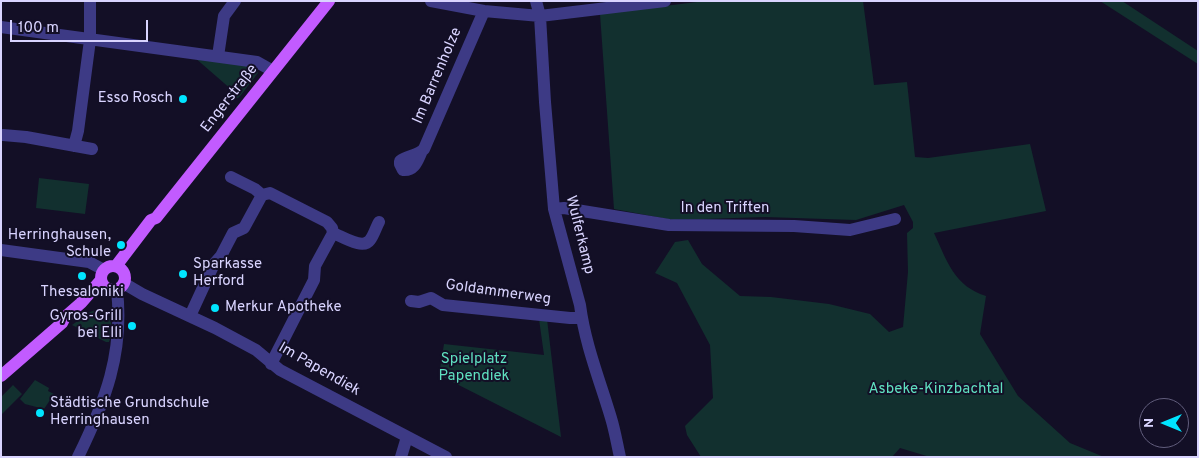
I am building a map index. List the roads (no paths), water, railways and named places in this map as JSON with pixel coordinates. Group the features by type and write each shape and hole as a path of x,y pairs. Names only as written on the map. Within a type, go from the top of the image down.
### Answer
{"main road":[{"name":"Engerstraße","path":"1,376 81,303 113,279 155,224 156,218 329,1"}],"street":[{"path":"74,146 78,130 90,40 90,1"},
{"path":"218,56 224,16 235,1"},
{"name":"Im Barrenholze","path":"431,1 484,11 540,16 656,2"},
{"name":"Wulferkamp","path":"536,1 540,16 554,208 620,457"},
{"name":"Im Barrenholze","path":"421,154 484,11"},
{"path":"1,27 257,62 273,71"},
{"path":"3,135 26,137 92,149"},
{"path":"231,177 255,189 262,195"},
{"path":"190,316 214,264 221,256 233,233 244,228 262,195 270,193 327,222 334,233 360,244 366,244 370,241 379,222"},
{"name":"In den Triften","path":"554,208 669,225 794,226 850,230 895,219"},
{"path":"271,364 314,280 316,266 334,233"},
{"name":"Im Papendiek","path":"1,250 89,262 113,279 256,350 280,370 446,457"},
{"path":"78,457 108,389 114,364 118,329 113,279"},
{"name":"Goldammerweg","path":"411,301 419,302 431,298 443,305 582,318"},
{"path":"401,457 407,437"}],"place":[{"name":"Esso Rosch","path":"183,99"},
{"name":"Herringhausen, Schule","path":"121,245"},
{"name":"Sparkasse Herford","path":"183,274"},
{"name":"Thessaloniki","path":"82,276"},
{"name":"Merkur Apotheke","path":"215,308"},
{"name":"Gyros-Grill bei Elli","path":"132,326"},
{"name":"Städtische Grundschule Herringhausen","path":"40,413"}],"park label":[{"name":"Spielplatz Papendiek","path":"474,368"},
{"name":"Asbeke-Kinzbachtal","path":"936,390"}]}
